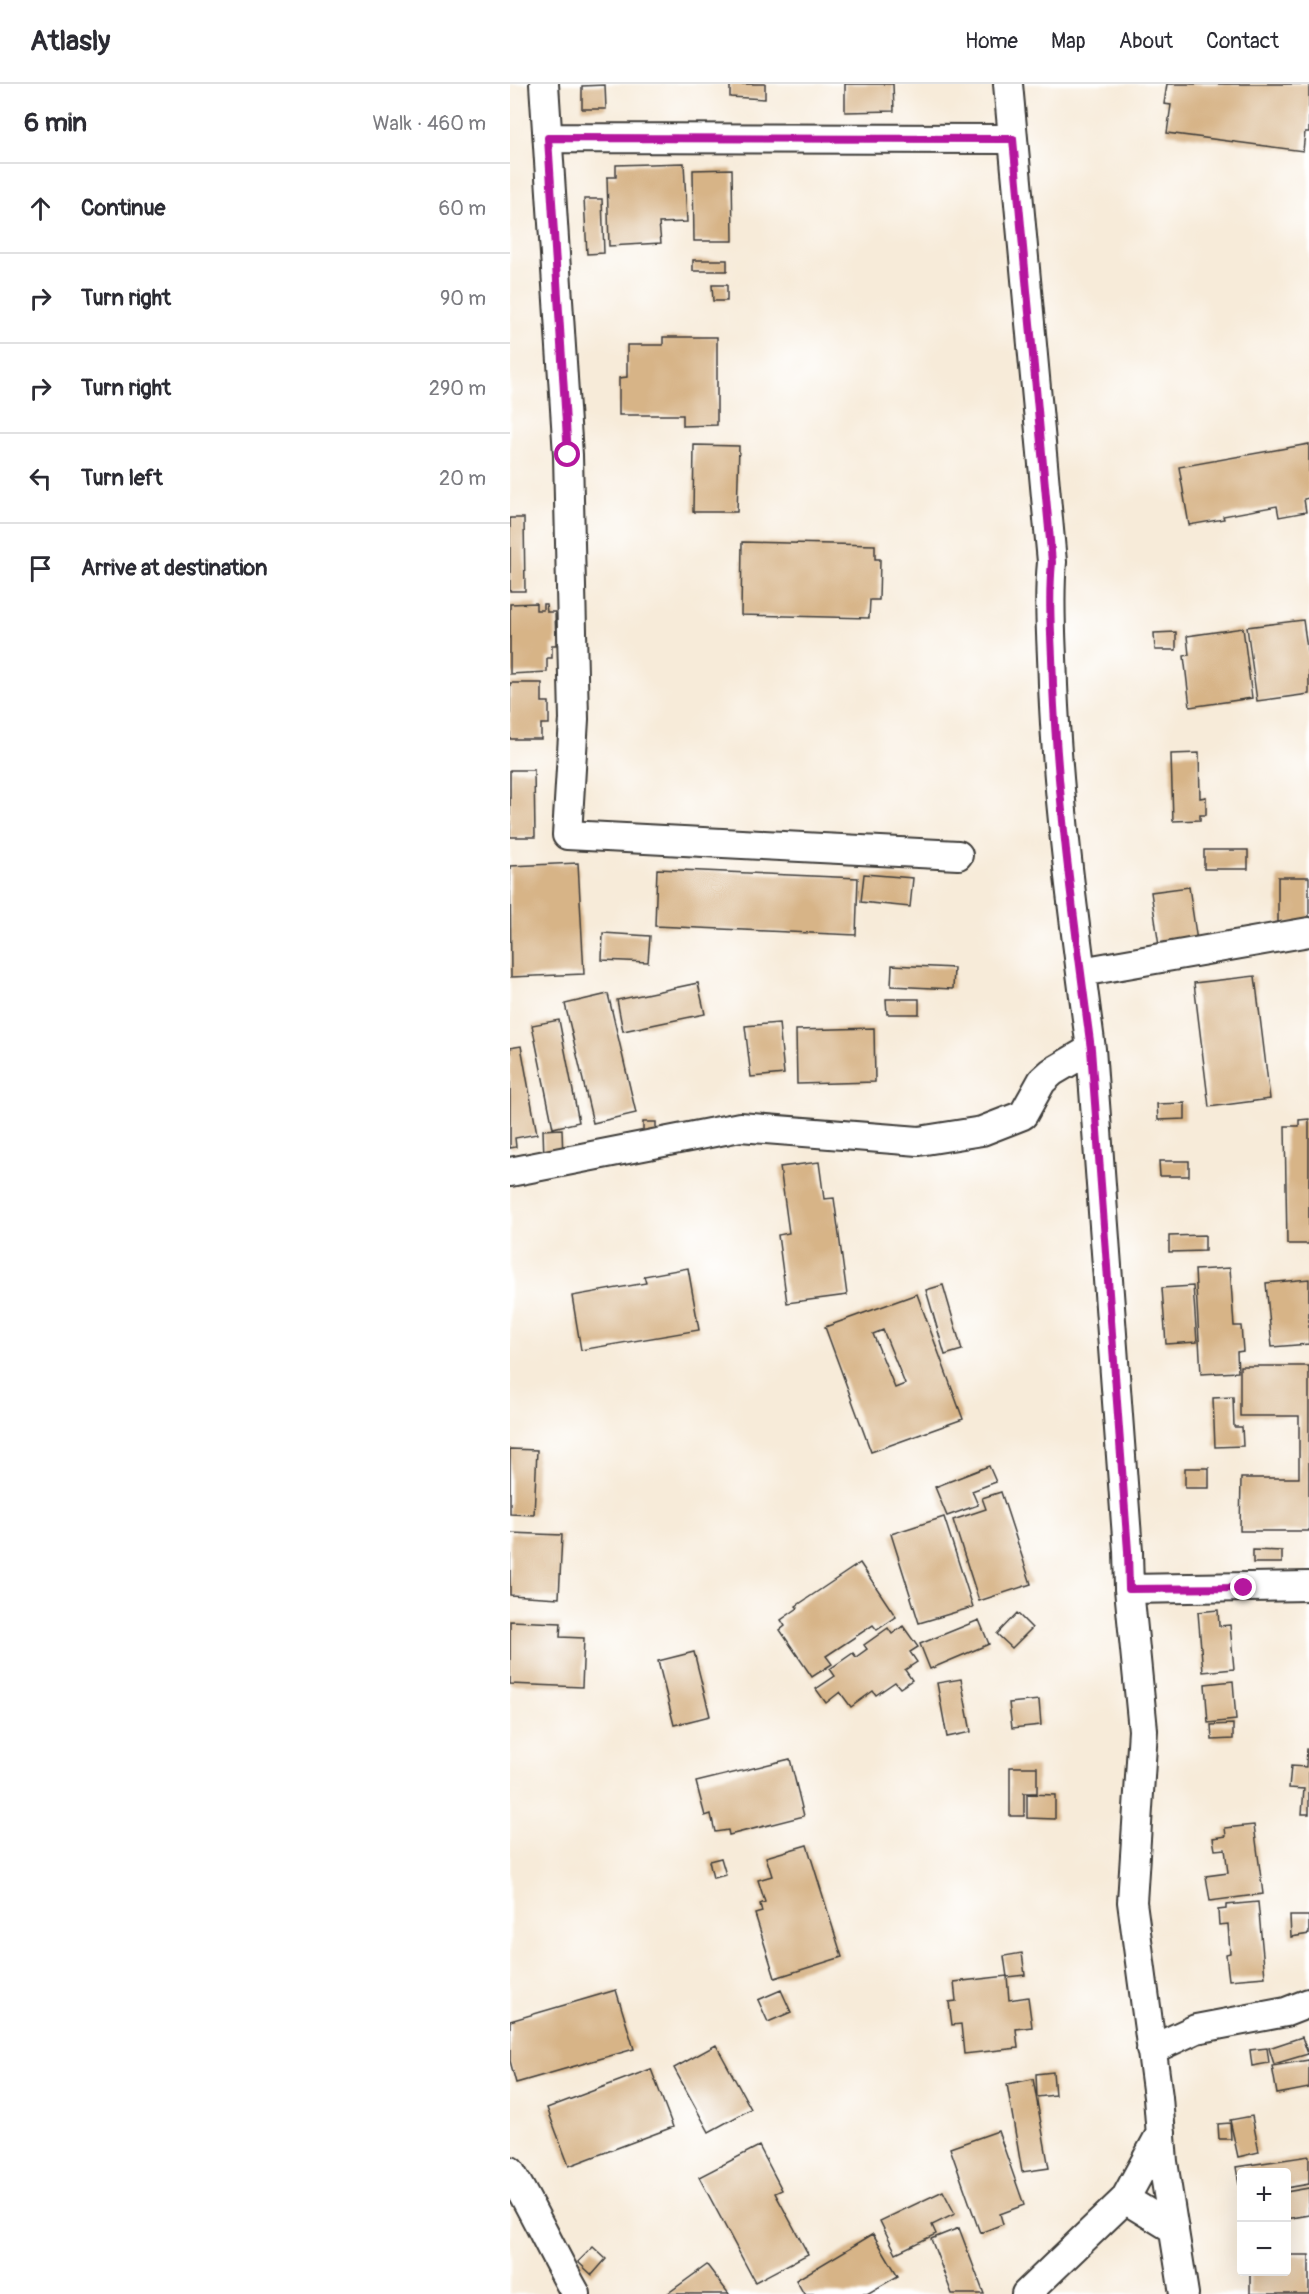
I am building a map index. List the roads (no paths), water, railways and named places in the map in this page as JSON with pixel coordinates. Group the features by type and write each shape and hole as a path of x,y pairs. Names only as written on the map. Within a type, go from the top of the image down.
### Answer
{"street":[{"path":"544,84 568,455 574,719 567,835 958,855"},
{"path":"1008,84 1052,562 1050,590 1056,740 1091,1049 1129,1589 1143,1730 1132,1902 1163,2162 1184,2294"},
{"path":"548,138 1013,139"},
{"path":"1081,972 1309,932"},
{"path":"510,1172 740,1127 919,1141 982,1131 1023,1115 1042,1081 1052,1072 1091,1049"},
{"path":"1129,1589 1309,1586"},
{"path":"1151,2050 1196,2029 1286,2012 1309,2003"},
{"path":"1026,2294 1125,2199 1161,2133"},
{"path":"510,2170 576,2294"},
{"path":"1125,2199 1174,2229"}]}
